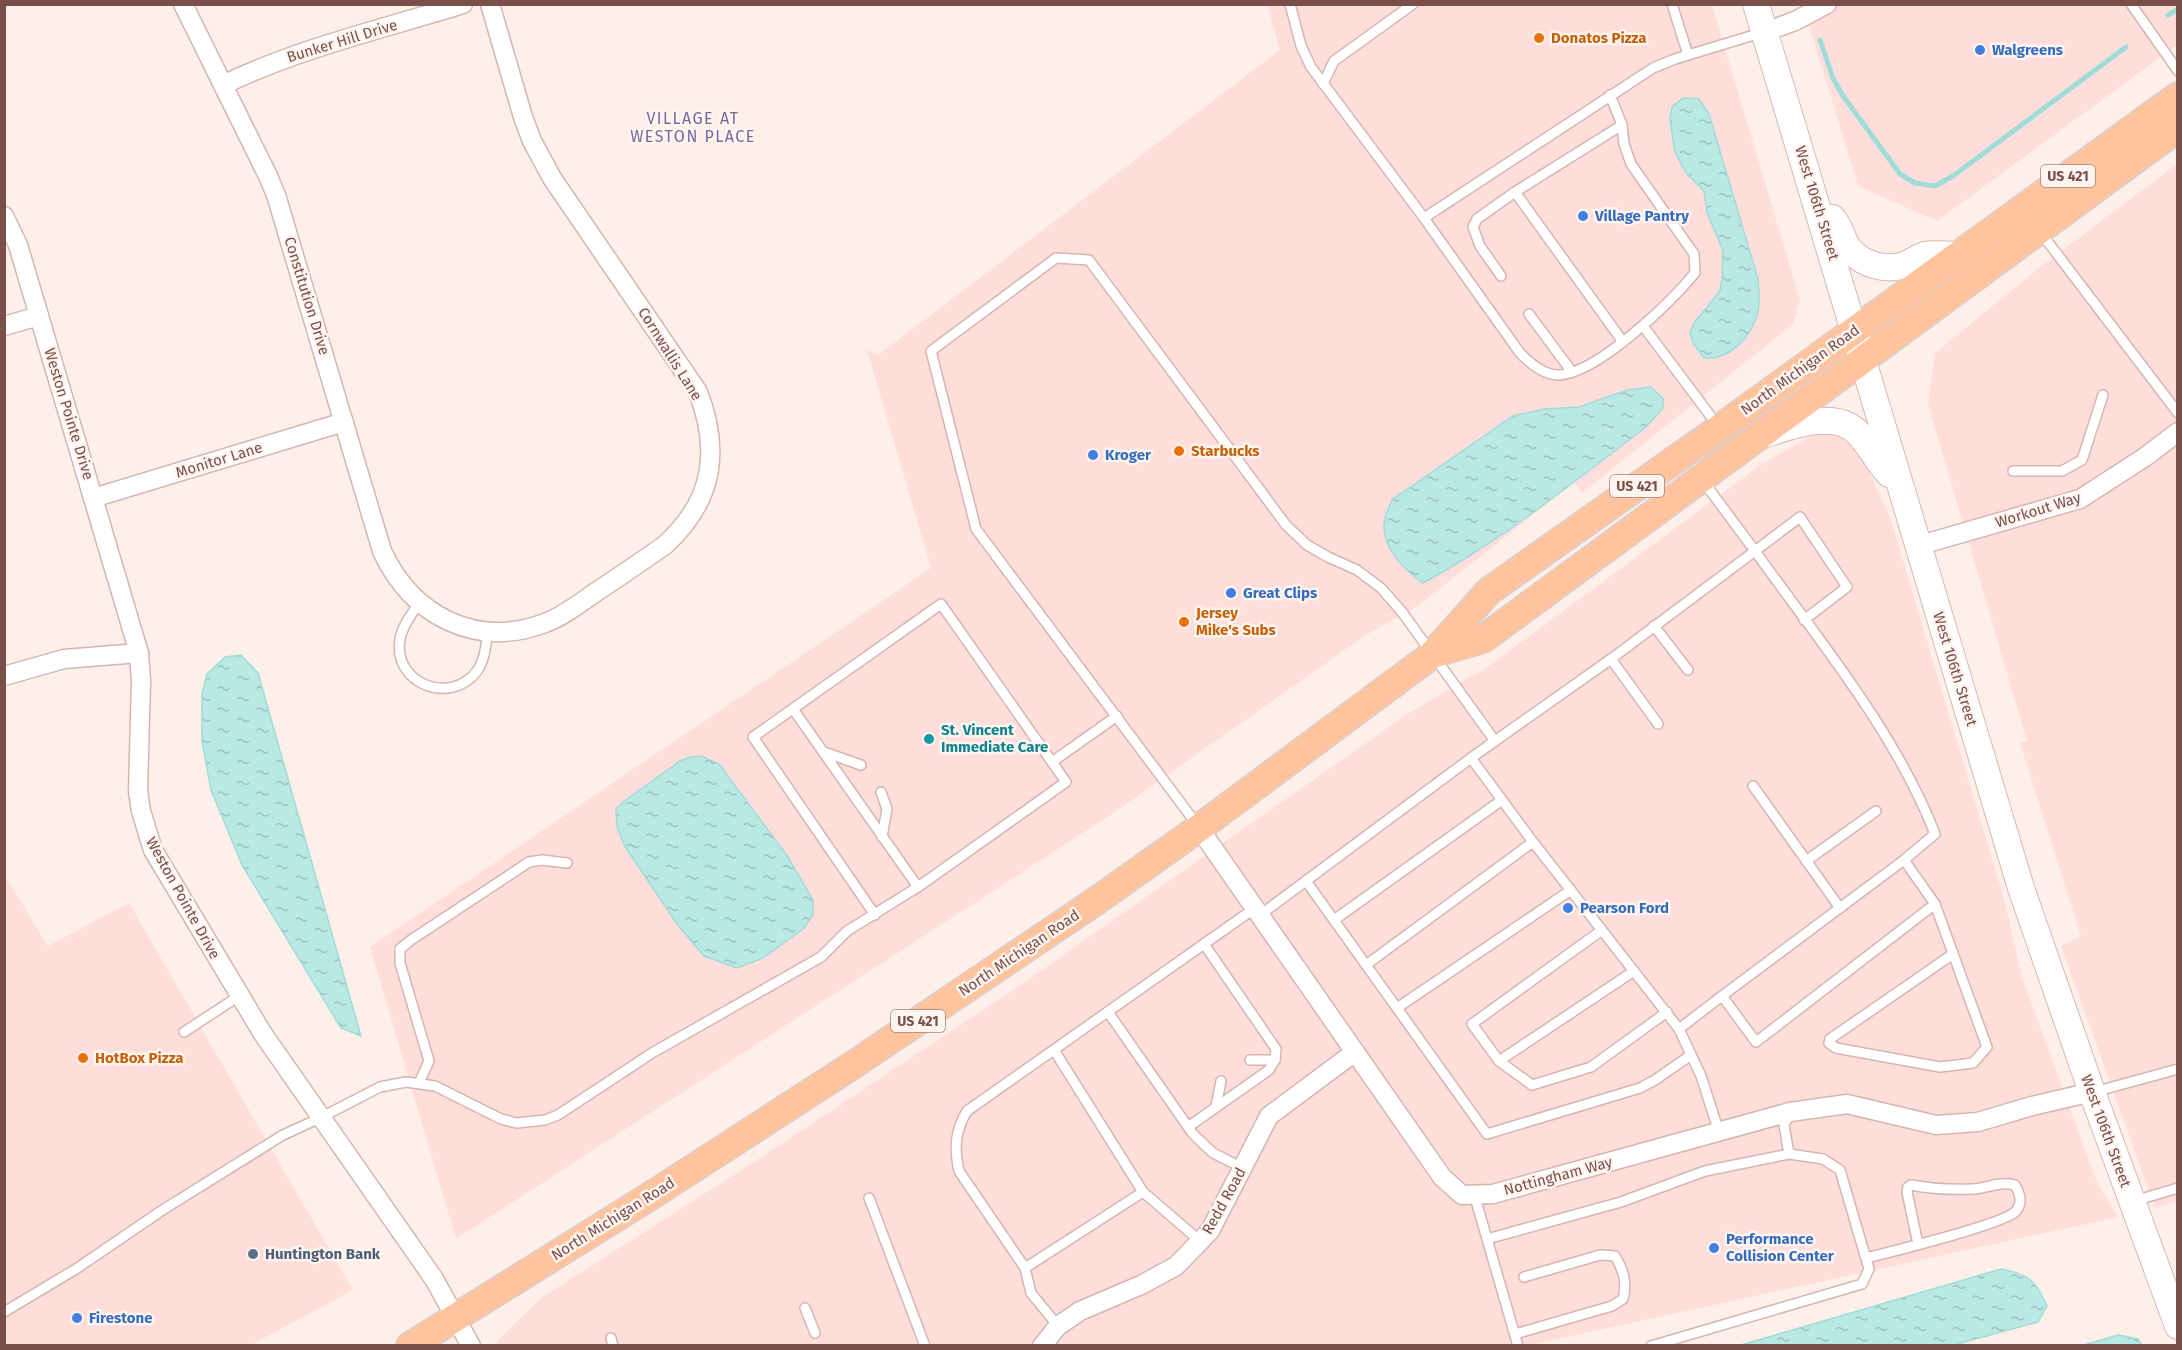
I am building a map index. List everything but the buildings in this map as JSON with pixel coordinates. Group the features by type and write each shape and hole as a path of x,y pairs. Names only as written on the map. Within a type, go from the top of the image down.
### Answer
{"main road":[{"name":"North Michigan Road","path":"410,1346 652,1195 853,1065 1096,901 1199,828 1432,655 1489,591 1720,428 2178,96"},
{"name":"North Michigan Road","path":"1432,655 1483,639 2178,128"}],"street":[{"name":"Constitution Drive","path":"183,4 276,195 382,551 389,567 415,599"},
{"name":"Bunker Hill Drive","path":"223,85 287,57 463,4"},
{"name":"Cornwallis Lane","path":"415,599 444,620 488,631 515,631 557,617 665,545 680,531 694,512 703,494 711,459 710,430 698,392 552,178 532,141 490,4"},
{"name":"West 106th Street","path":"1756,4 2021,888 2131,1202 2176,1316"},
{"path":"1765,32 1795,21 1827,4"},
{"path":"1816,202 1838,224 1849,250 1862,260 1874,265 1894,268 1924,255 1958,255"},
{"name":"Weston Pointe Drive","path":"4,216 18,245 139,653 141,692 138,791 146,830 153,850 238,996 320,1119 434,1279 471,1346"},
{"path":"4,326 39,316"},
{"path":"1759,435 1820,420 1844,424 1856,430 1878,462 1899,486"},
{"name":"Monitor Lane","path":"93,498 344,422"},
{"name":"Workout Way","path":"1917,546 2080,499 2145,457 2178,432"},
{"path":"4,676 64,660 139,653"},
{"name":"Nottingham Way","path":"1199,828 1442,1177 1462,1195 1493,1194 1790,1112 1847,1104 1936,1125 1978,1122 2092,1092"},
{"name":"Redd Road","path":"1042,1346 1058,1326 1080,1311 1141,1285 1176,1266 1210,1231 1269,1116 1355,1052"}],"lane":[{"path":"1290,4 1301,46 1311,67 1323,84 1424,218 1520,353 1542,371 1558,375 1572,372 1598,359 1623,342 1679,292 1695,273 1694,254 1631,164 1624,144 1622,125 1610,95"},
{"path":"1323,84 1334,61 1413,4"},
{"path":"1672,4 1688,55"},
{"path":"2132,4 2178,71"},
{"path":"1424,218 1653,68 1765,32"},
{"path":"1501,276 1480,246 1473,227 1477,219 1515,192 1622,125"},
{"path":"1515,192 1623,342"},
{"path":"2038,231 2178,413"},
{"path":"1199,828 976,529 931,351 1056,258 1089,260 1286,525 1307,545 1357,570 1382,588 1402,612 1495,741"},
{"path":"1529,314 1572,372"},
{"path":"1643,326 1720,428"},
{"path":"2013,471 2062,471 2082,460 2103,395"},
{"path":"1679,1029 1904,860 1935,834 1922,800 1868,711 1701,479"},
{"path":"1058,1326 1031,1293 1025,1268 959,1171 955,1155 956,1138 959,1124 967,1111 1204,944 1306,881 1471,758 1611,659 1800,517 1847,587 1804,620"},
{"path":"415,599 400,637 399,649 402,662 409,673 427,687 450,688 464,683 471,677 479,669 483,659 488,631"},
{"path":"4,1312 76,1269 161,1211 283,1135 320,1119 380,1087 398,1083 419,1083 447,1091 501,1119 517,1123 545,1120 571,1108 652,1053 821,957 847,931 875,915 918,887 1066,782 941,604 753,737 875,915"},
{"path":"1654,626 1688,670"},
{"path":"1611,659 1658,724"},
{"path":"793,709 918,887"},
{"path":"1053,762 1116,716"},
{"path":"824,752 861,765"},
{"path":"1471,758 1533,842 1679,1029 1707,1093 1719,1132"},
{"path":"1753,786 1840,908"},
{"path":"881,792 887,809 882,837"},
{"path":"1334,920 1502,800"},
{"path":"1806,861 1876,811"},
{"path":"1366,965 1533,842"},
{"path":"419,1083 429,1061 400,963 400,949 529,862 542,860 567,863"},
{"path":"1904,860 1935,904 1987,1047 1973,1063 1940,1067 1832,1047 1829,1043 1830,1039 1953,954"},
{"path":"1306,881 1487,1134 1640,1088 1691,1055"},
{"path":"1397,1008 1571,890"},
{"path":"1722,996 1756,1042 1935,904"},
{"path":"1602,930 1472,1024 1499,1061 1532,1085 1591,1066 1667,1012"},
{"path":"1188,1127 1269,1070 1275,1060 1276,1049 1204,944"},
{"path":"1499,1061 1635,971"},
{"path":"184,1032 238,996"},
{"path":"1108,1012 1188,1127 1213,1154 1243,1168"},
{"path":"1054,1050 1143,1192 1200,1241"},
{"path":"1250,1060 1275,1060"},
{"path":"2092,1092 2178,1069"},
{"path":"1216,1106 1221,1081"},
{"path":"1789,1154 1784,1125 1790,1112"},
{"path":"1486,1239 1621,1202 1705,1171 1789,1154 1823,1159 1840,1170 1869,1269 1862,1284 1651,1346"},
{"path":"1866,1258 1918,1244 2007,1218 2015,1212 2020,1203 2015,1185 2004,1183 1976,1188 1940,1190 1911,1185 1907,1192 1918,1244"},
{"path":"2131,1202 2178,1188"},
{"path":"1025,1268 1143,1192"},
{"path":"1474,1194 1518,1346"},
{"path":"869,1198 925,1346"},
{"path":"1515,1334 1612,1306 1623,1299 1626,1286 1615,1256 1600,1255 1524,1277"},
{"path":"805,1308 815,1334"}],"shaded area":[{"path":"1267,5 1712,5 1800,300 1793,324 1582,493 1574,482 1418,606 1366,635 1112,814 456,1239 370,947 931,568 867,350 878,355 1280,50"},
{"path":"1803,5 2177,5 2177,45 1937,221 1858,186"},
{"path":"2177,164 2177,1201 2155,1208 2061,946 2081,936 2020,743 2027,741 1928,404 1935,353 2040,267"},
{"path":"1824,433 1847,439 1860,452 1890,517 2004,899 2022,977 2096,1180 2118,1217 1530,1345 495,1346 498,1340 541,1298 751,1164 1022,984 1406,715 1489,666 1762,464 1811,436"},
{"path":"4,874 48,946 129,903 353,1290 251,1345 5,1345"}],"water":[{"path":"1683,98 1699,99 1709,114 1758,279 1759,308 1750,330 1731,351 1714,358 1704,358 1693,343 1690,333 1694,323 1720,291 1723,250 1707,213 1704,191 1686,173 1675,152 1670,120 1672,107"},
{"path":"1651,387 1663,398 1663,408 1646,427 1538,509 1482,548 1423,583 1403,566 1391,551 1384,526 1393,499 1513,416 1544,409 1579,407 1627,390"},
{"path":"241,655 258,673 361,1036 341,1028 242,865 211,790 202,741 202,693 207,674 225,657"},
{"path":"701,756 719,764 788,857 813,900 813,915 803,929 763,958 737,968 704,956 677,924 625,847 617,827 616,809 623,802 680,761"},
{"path":"2001,1269 2025,1276 2039,1290 2047,1306 2038,1322 1954,1345 1741,1345"},
{"path":"2118,1335 2138,1339 2142,1345 2084,1345"}],"waterway":[{"path":"2168,15 2178,9"},
{"path":"1820,40 1833,78 1843,96 1900,174 1915,183 1935,186 1953,176 2126,47"}],"place":[{"name":"Donatos Pizza","path":"1539,38"},
{"name":"Walgreens","path":"1980,50"},
{"name":"Village Pantry","path":"1583,216"},
{"name":"Starbucks","path":"1179,451"},
{"name":"Kroger","path":"1093,455"},
{"name":"Great Clips","path":"1231,593"},
{"name":"Jersey Mike's Subs","path":"1184,622"},
{"name":"St. Vincent Immediate Care","path":"929,739"},
{"name":"Pearson Ford","path":"1568,908"},
{"name":"HotBox Pizza","path":"83,1058"},
{"name":"Performance Collision Center","path":"1714,1248"},
{"name":"Huntington Bank","path":"253,1254"},
{"name":"Firestone","path":"77,1318"}],"district":[{"name":"VILLAGE AT WESTON PLACE","path":"693,127"}]}
